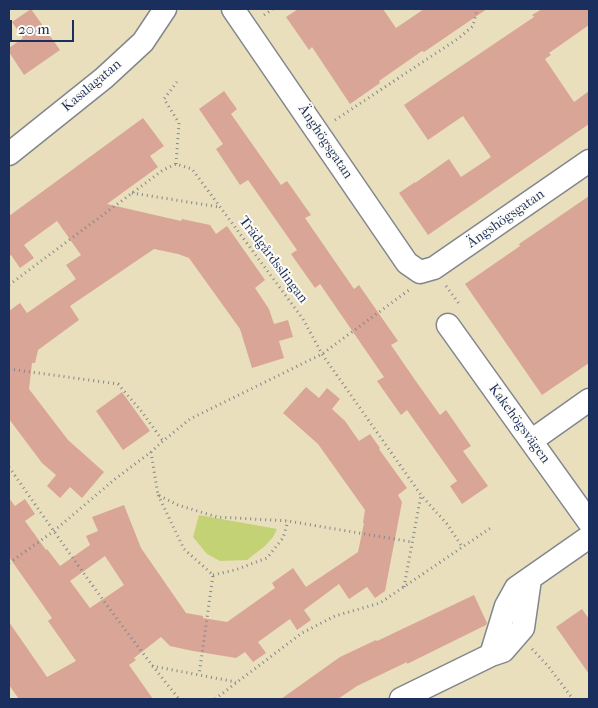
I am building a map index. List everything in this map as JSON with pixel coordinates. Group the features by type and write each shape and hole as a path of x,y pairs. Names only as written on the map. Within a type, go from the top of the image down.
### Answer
{"street":[{"name":"Kasalagatan","path":"9,154 104,78 143,42 165,9"},
{"name":"Änghögsgatan","path":"233,9 407,263 420,272"},
{"name":"Ängshögsgatan","path":"420,272 434,268 589,161"},
{"name":"Kakehögsvägen","path":"448,325 589,522"},
{"path":"531,441 589,400"},
{"path":"491,655 506,606 516,588 589,537"},
{"path":"401,699 503,651 523,628 530,579"}],"path":[{"path":"259,18 273,9"},
{"path":"318,132 459,38 473,26 477,9"},
{"path":"9,285 163,170 176,164 179,123 164,99 177,82"},
{"name":"Trädgårdsslingan","path":"176,164 192,169 303,319 322,354 421,495 447,524 463,548"},
{"path":"132,193 220,207"},
{"path":"9,563 54,531 114,479 151,452 190,419 322,354 409,290 420,272"},
{"path":"9,369 118,384 163,441"},
{"path":"151,452 158,495 184,549 212,575"},
{"path":"9,467 152,666 179,699"},
{"path":"158,495 178,505 217,517 288,522 412,542"},
{"path":"404,588 421,495"},
{"path":"212,575 235,570 267,558 283,538 288,522"},
{"path":"215,699 302,634 335,616 380,603 492,528"},
{"path":"199,675 212,575"},
{"path":"518,634 548,666 573,699"},
{"path":"152,666 237,683"}],"green space":[{"path":"199,515 277,529 265,546 247,560 220,561 207,554 193,537"}],"building":[{"path":"31,9 60,50 24,75 9,52 9,48 23,38 12,22"},
{"path":"298,9 383,9 396,28 424,9 487,9 424,52 422,51 350,104 312,47 309,50 286,17"},
{"path":"542,9 589,9 589,25 549,53 551,55 545,59 574,102 589,91 589,124 428,235 399,193 449,159 461,177 491,157 463,116 428,140 404,105 534,17 532,15"},
{"path":"224,91 237,109 231,114 281,185 287,181 311,215 305,218 354,289 359,285 398,341 391,345 415,380 440,415 446,410 471,446 463,451 488,486 462,504 450,486 457,481 407,410 401,415 377,381 384,377 320,284 315,288 291,254 297,250 248,180 240,185 216,149 223,144 199,109"},
{"path":"143,118 164,146 150,156 158,167 107,204 181,221 182,219 210,225 216,234 227,226 265,280 255,288 269,309 274,324 288,320 293,337 279,341 284,358 252,368 240,329 189,258 154,249 70,306 79,320 38,350 35,363 32,363 29,389 68,440 104,472 82,498 70,487 60,498 47,486 56,475 42,463 9,419 9,311 20,303 27,313 76,279 66,265 81,255 57,221 24,245 34,258 20,268 11,255 9,257 9,216"},
{"path":"589,196 589,363 542,395 465,284"},
{"path":"306,387 319,398 327,388 340,399 332,409 345,421 359,441 370,434 407,488 398,495 402,502 385,591 375,598 367,587 349,599 339,584 304,610 311,620 297,630 290,619 258,642 266,653 253,662 245,652 236,658 193,651 170,646 161,637 134,658 136,660 129,665 153,699 19,699 9,685 9,622 47,677 76,661 48,621 52,618 9,557 9,498 15,506 25,499 35,514 25,521 60,566 90,545 86,536 98,531 92,517 124,505 141,548 186,613 227,622 275,588 272,583 293,568 306,587 358,552 365,510 318,444 283,413","holes":["105,556 124,585 90,608 70,581"]},
{"path":"122,392 150,431 123,450 96,411"},
{"path":"474,595 487,623 486,625 357,686 338,699 281,699 340,657"},
{"path":"582,609 589,619 589,674 556,627"}]}
